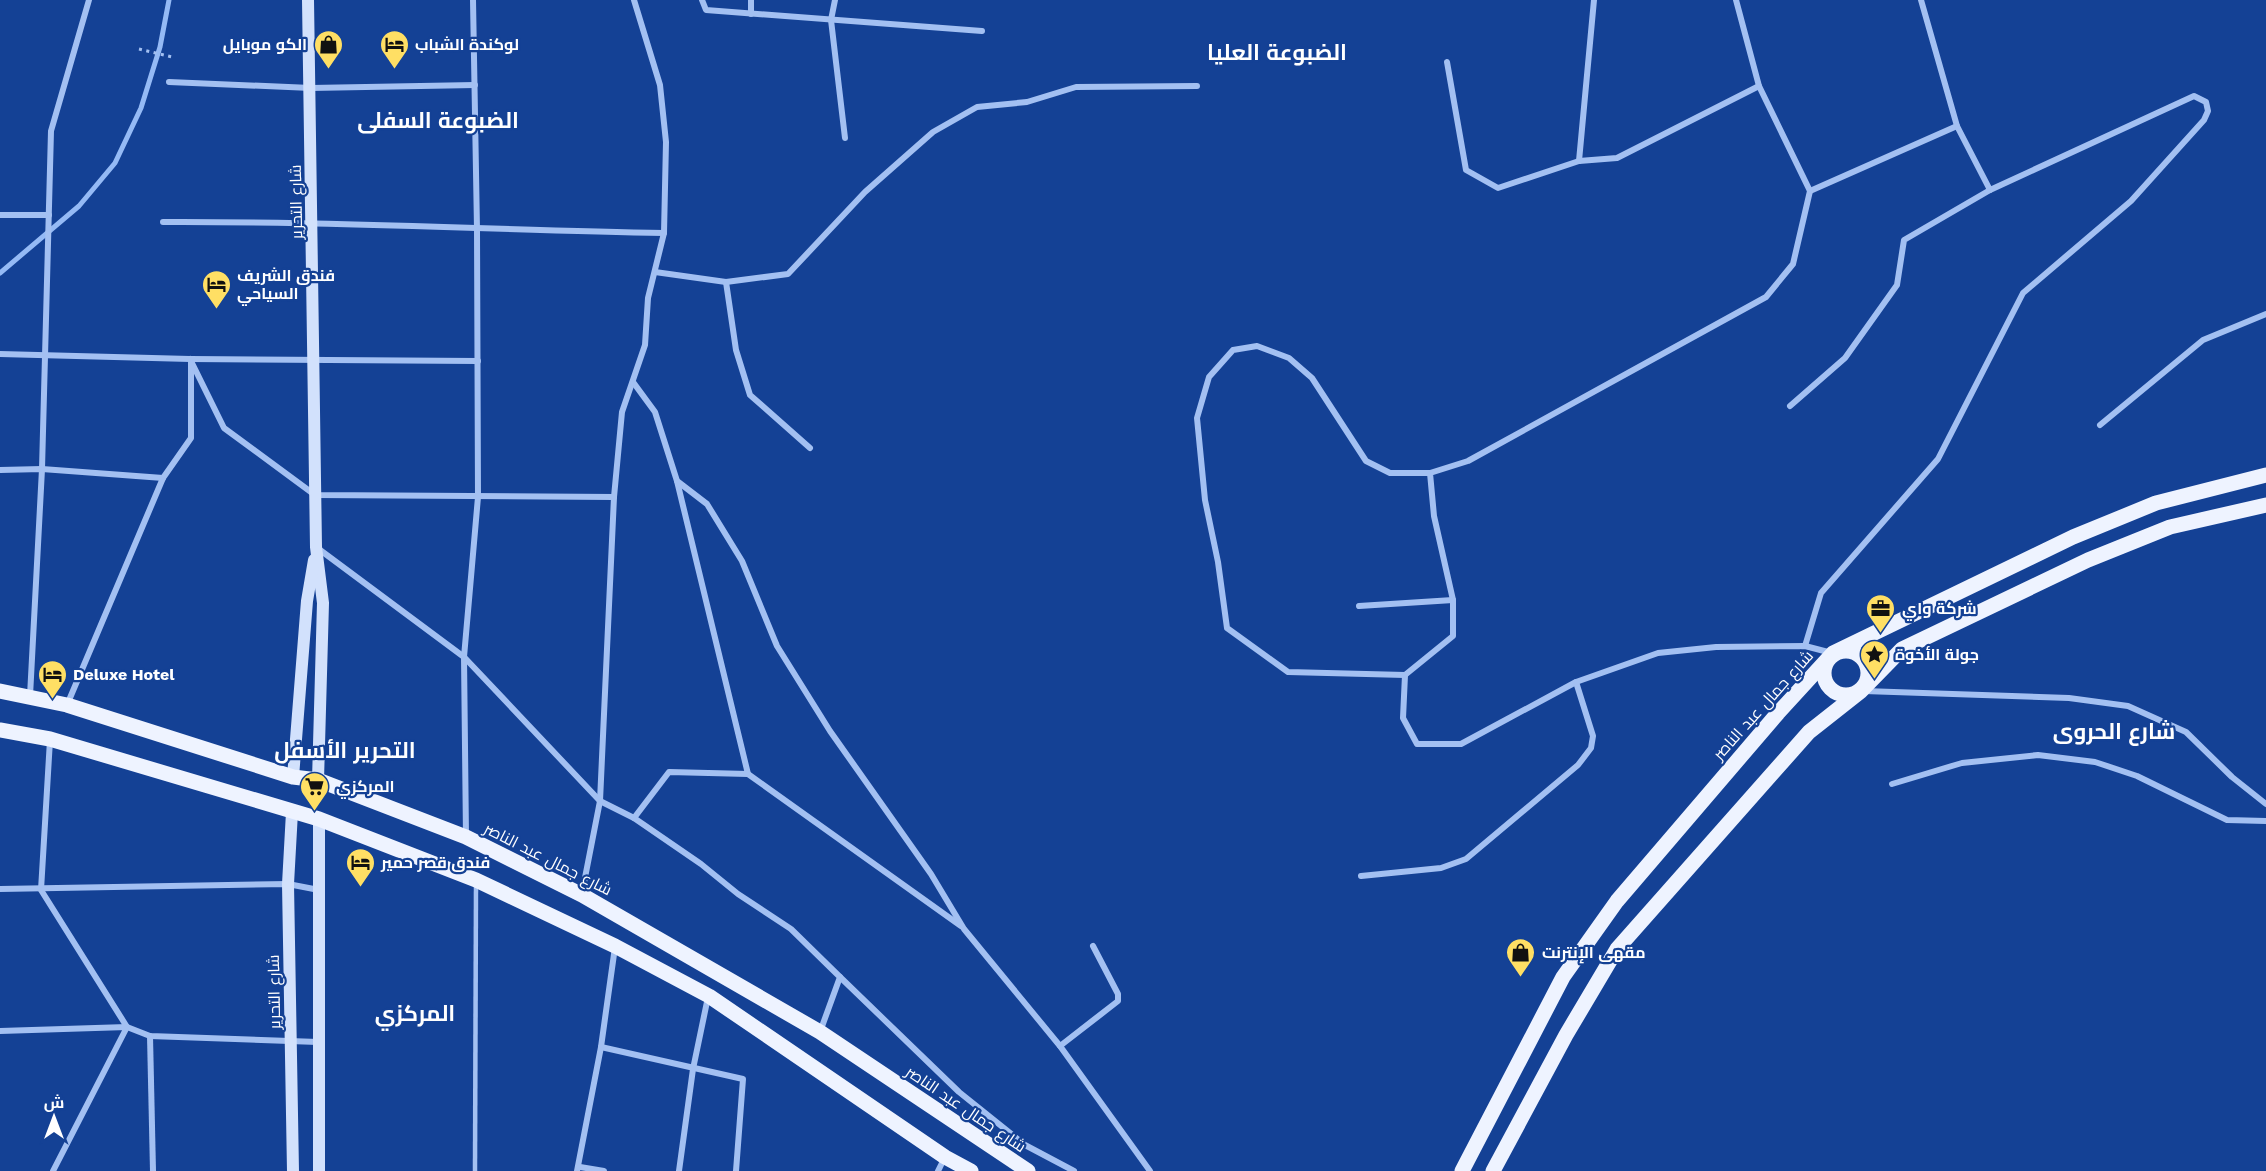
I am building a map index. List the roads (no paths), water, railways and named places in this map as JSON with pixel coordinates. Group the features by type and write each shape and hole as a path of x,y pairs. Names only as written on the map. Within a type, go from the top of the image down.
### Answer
{"main road":[{"name":"شارع التحرير","path":"308,0 316,547 323,603 318,780"},
{"name":"شارع جمال عبد الناصر","path":"1462,1171 1563,977 1617,902 1778,713 1833,653 2083,532 2156,503 2266,475"},
{"path":"1493,1171 1566,1035 1617,949 1809,732 1861,691 1902,648 2088,560 2170,527 2266,505"},
{"name":"شارع التحرير","path":"293,777 307,601 316,547"},
{"path":"1853,652 1866,661 1868,669 1861,691 1842,694 1828,686 1823,671 1833,653 1853,652"},
{"name":"شارع جمال عبد الناصر","path":"0,691 67,705 293,777 318,780 466,837 582,895 820,1032 1028,1171"},
{"path":"0,730 50,739 319,819 476,880 615,946 709,996 942,1164 971,1171"},
{"name":"شارع التحرير","path":"292,812 288,884 293,1171"},
{"path":"319,819 320,1171"}],"street":[{"path":"30,698 42,469 43,354 51,131 88,0"},
{"path":"466,837 464,657 478,497 473,0"},
{"path":"582,895 600,801 614,496 622,412 645,345 648,298 664,233 666,142 660,86 634,0"},
{"path":"702,0 706,10 982,32"},
{"path":"751,0 751,14"},
{"path":"835,0 831,20 844,138"},
{"path":"1579,161 1594,0"},
{"path":"1431,473 1434,516 1453,600 1453,636 1405,675 1288,672 1227,628 1218,562 1205,500 1197,418 1209,377 1233,350 1257,346 1289,358 1312,378 1366,461 1390,473 1431,473 1468,461 1766,297 1793,264 1810,191 1759,86 1736,0"},
{"path":"1921,0 1957,126 1990,190"},
{"path":"1447,62 1466,170 1498,188 1579,161 1617,158 1759,86"},
{"path":"169,82 311,88 475,85"},
{"path":"655,272 726,282 788,274 865,192 933,132 977,107 1028,102 1076,87 1197,86"},
{"path":"1790,406 1845,358 1897,285 1904,240 1990,190 2194,96 2206,102 2208,111 2204,120 2131,201 2023,293 1938,459 1821,593 1805,646"},
{"path":"1810,191 1957,126"},
{"path":"0,215 49,215"},
{"path":"163,222 313,221 477,230 664,233"},
{"path":"726,282 736,350 750,395 810,448"},
{"path":"2100,425 2204,340 2266,314"},
{"path":"0,354 190,359 313,358 478,361"},
{"path":"67,705 163,478 191,438 190,359"},
{"path":"190,359 224,428 315,495 614,496"},
{"path":"633,382 655,412 677,481 748,774"},
{"path":"0,470 42,469 163,478"},
{"path":"677,481 707,504 742,561 777,646 830,731 931,874 964,928 1060,1046 1150,1171"},
{"path":"316,547 464,657 600,801 634,818 790,929 959,1092 1025,1145 1074,1171"},
{"path":"1359,606 1453,600"},
{"path":"1405,675 1403,718 1417,744 1461,744 1576,682 1658,653 1716,647 1805,646 1833,653"},
{"path":"1361,876 1441,868 1466,860 1578,765 1591,748 1593,736 1576,682"},
{"path":"1861,691 2069,698 2128,706 2186,732 2232,777 2266,804"},
{"path":"50,739 41,890 126,1027"},
{"path":"1892,784 1962,763 2038,755 2095,762 2137,776 2227,819 2266,821"},
{"path":"634,818 669,772 748,774 964,928"},
{"path":"0,889 288,884 319,890"},
{"path":"604,1171 578,1169 601,1047 615,946"},
{"path":"1060,1046 1118,1001 1118,994 1093,946"},
{"path":"820,1032 840,977"},
{"path":"679,1171 693,1069 709,996"},
{"path":"53,1171 126,1027"},
{"path":"0,1031 126,1027 150,1036 318,1042"},
{"path":"150,1036 153,1171"},
{"path":"601,1047 743,1079 736,1171"}],"lane":[{"path":"474,1171 476,880"}],"waterway":[{"path":"0,273 79,206 115,163 141,108 160,47 169,0"}],"place":[{"name":"الكو موبايل","path":"328,70"},
{"name":"لوكندة الشباب","path":"394,70"},
{"name":"فندق الشريف السياحي","path":"216,310"},
{"name":"شركة واي","path":"1881,634"},
{"name":"جولة الأخوة","path":"1874,680"},
{"name":"Deluxe Hotel","path":"52,700"},
{"name":"المركزي","path":"315,812"},
{"name":"فندق قصر حمير","path":"360,888"},
{"name":"مقهى الإنترنت","path":"1521,978"}],"district":[{"name":"الضبوعة العليا","path":"1277,52"},
{"name":"الضبوعة السفلى","path":"438,120"},
{"name":"شارع الحروى","path":"2114,731"},
{"name":"التحرير الأسفل","path":"345,750"},
{"name":"المركزي","path":"415,1013"}]}
